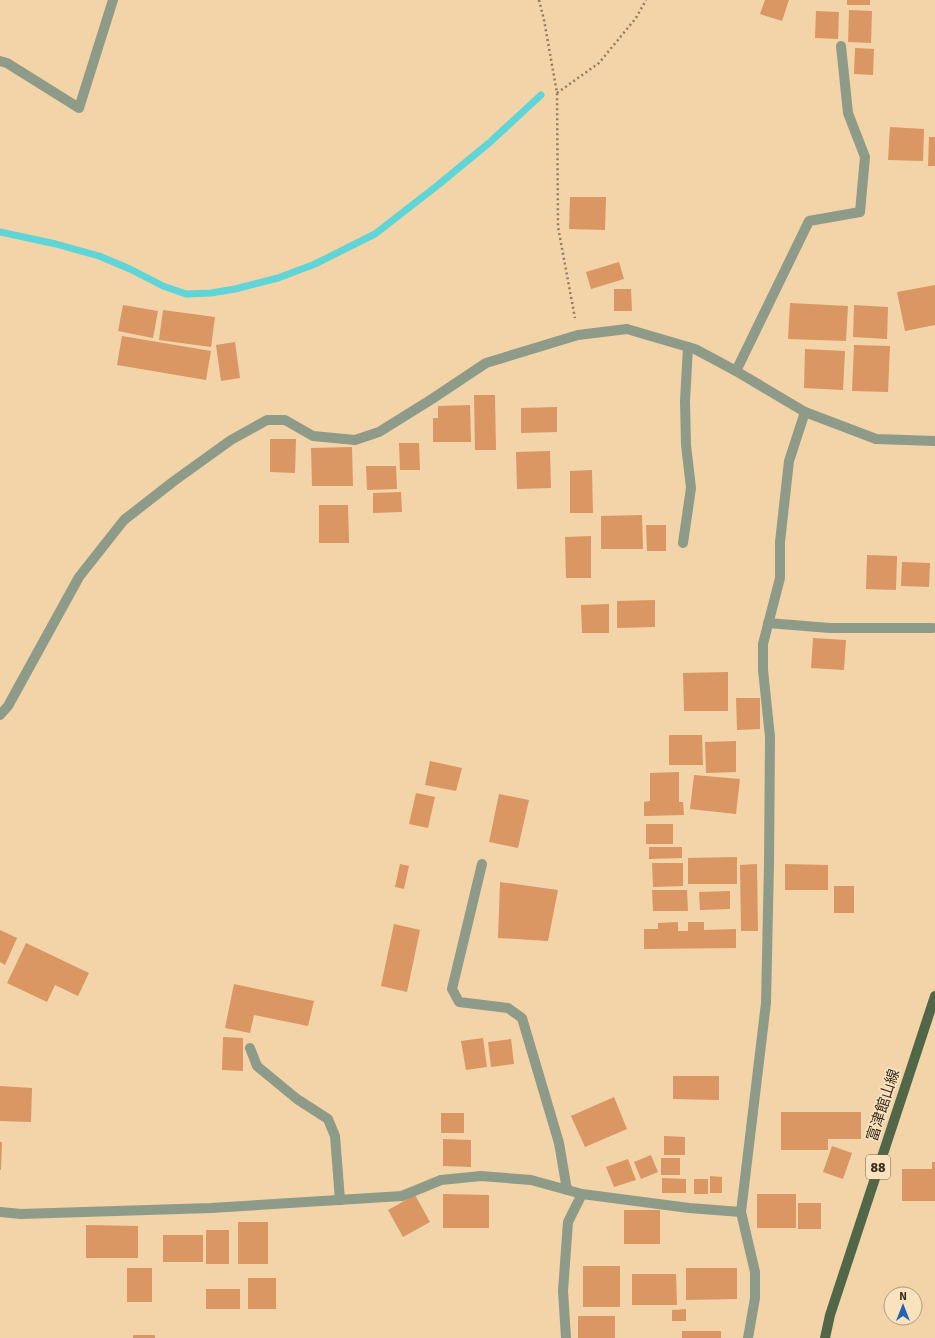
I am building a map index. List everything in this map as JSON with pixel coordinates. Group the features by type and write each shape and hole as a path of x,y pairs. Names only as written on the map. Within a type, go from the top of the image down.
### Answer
{"main road":[{"name":"富津館山線","path":"825,1338 832,1307 935,996"}],"street":[{"path":"0,61 6,63 79,108 113,0"},
{"path":"736,371 809,221 860,212 865,157 848,113 841,46"},
{"path":"0,715 8,706 79,578 124,520 174,481 231,440 267,420 284,420 312,436 355,440 379,432 432,400 486,363 578,335 627,329 695,349 736,371 805,412 876,439 935,441"},
{"path":"683,543 691,488 686,445 688,347"},
{"path":"748,1338 755,1298 755,1272 741,1212 766,1003 770,737 763,664 763,644 780,578 780,542 789,461 805,412"},
{"path":"768,623 830,628 933,628"},
{"path":"482,864 452,990 459,1002 508,1008 522,1018 559,1143 567,1190"},
{"path":"250,1048 257,1066 297,1098 328,1119 335,1136 340,1200"},
{"path":"0,1212 21,1214 203,1208 402,1196 441,1180 481,1176 531,1180 582,1194 689,1208 741,1212"},
{"path":"566,1338 564,1290 568,1222 582,1194"}],"path":[{"path":"539,0 544,20 556,93 558,227 578,335"},
{"path":"556,93 599,63 636,18 646,0"}],"building":[{"path":"765,0 789,0 782,21 760,14"},
{"path":"847,0 870,0 870,5 847,5"},
{"path":"849,10 872,11 871,43 848,42"},
{"path":"816,11 839,12 838,39 815,38"},
{"path":"855,48 874,49 873,75 854,74"},
{"path":"890,127 924,129 923,161 888,160"},
{"path":"929,137 935,137 935,166 928,166"},
{"path":"570,197 606,197 605,230 569,229"},
{"path":"619,262 624,279 591,289 586,272"},
{"path":"935,285 935,325 905,331 897,292"},
{"path":"614,289 631,289 632,311 614,311"},
{"path":"790,303 848,306 846,341 788,339"},
{"path":"123,305 158,311 153,338 118,331"},
{"path":"854,305 888,307 887,339 853,337"},
{"path":"163,310 215,317 211,347 159,340"},
{"path":"122,336 211,351 206,380 117,365"},
{"path":"235,342 240,378 221,381 216,345"},
{"path":"854,345 890,346 888,392 852,391"},
{"path":"805,349 845,351 843,390 804,388"},
{"path":"474,395 495,395 496,450 475,450"},
{"path":"470,405 471,442 433,442 433,418 438,418 438,406"},
{"path":"557,407 557,432 521,433 521,408"},
{"path":"270,439 296,439 295,473 270,472"},
{"path":"399,443 419,443 420,470 400,470"},
{"path":"352,447 353,486 312,486 311,448"},
{"path":"550,451 551,488 517,489 516,452"},
{"path":"366,466 396,466 397,489 367,490"},
{"path":"592,470 593,513 570,513 570,471"},
{"path":"401,492 402,512 373,513 373,493"},
{"path":"319,505 348,505 349,543 319,543"},
{"path":"642,515 643,549 601,549 601,516"},
{"path":"646,525 666,525 666,551 647,551"},
{"path":"591,536 591,578 566,578 565,537"},
{"path":"867,555 897,556 896,590 866,589"},
{"path":"902,562 930,563 929,587 901,586"},
{"path":"655,600 655,627 617,628 617,601"},
{"path":"609,604 609,633 582,633 581,605"},
{"path":"813,638 846,640 844,670 811,668"},
{"path":"728,672 728,711 684,711 683,673"},
{"path":"736,698 760,698 760,729 737,730"},
{"path":"669,735 702,735 703,765 669,765"},
{"path":"736,741 736,772 706,773 705,742"},
{"path":"430,761 462,768 456,791 425,785"},
{"path":"679,772 679,802 683,802 684,815 644,816 644,802 650,801 650,773"},
{"path":"694,775 740,779 736,814 690,809"},
{"path":"416,793 435,797 428,828 409,824"},
{"path":"499,794 529,800 518,848 489,842"},
{"path":"646,824 673,824 673,844 646,844"},
{"path":"649,847 682,847 682,858 649,859"},
{"path":"737,857 737,884 688,884 688,858"},
{"path":"652,863 683,863 683,886 653,887"},
{"path":"400,864 409,866 404,889 395,887"},
{"path":"757,864 758,931 741,931 740,865"},
{"path":"785,864 828,865 828,890 785,890"},
{"path":"500,882 558,890 548,941 498,938"},
{"path":"834,886 854,886 854,913 834,913"},
{"path":"652,890 687,890 688,911 653,911"},
{"path":"730,891 730,909 700,910 699,892"},
{"path":"678,922 678,931 688,931 688,922 704,922 704,930 736,929 736,948 644,949 644,929 658,929 658,923"},
{"path":"394,924 420,930 407,992 381,986"},
{"path":"0,930 17,938 5,965 0,962"},
{"path":"26,943 89,973 78,996 55,985 47,1002 7,983"},
{"path":"234,984 314,1001 308,1026 254,1015 250,1033 225,1028"},
{"path":"223,1037 243,1038 243,1071 222,1070"},
{"path":"483,1038 487,1067 466,1070 461,1041"},
{"path":"511,1039 514,1064 491,1067 488,1042"},
{"path":"673,1076 719,1076 719,1100 673,1099"},
{"path":"0,1086 32,1088 31,1122 0,1121"},
{"path":"614,1097 627,1129 585,1147 571,1116"},
{"path":"781,1112 861,1112 861,1139 828,1139 828,1150 781,1150"},
{"path":"441,1113 464,1113 464,1133 441,1133"},
{"path":"664,1136 685,1137 685,1155 664,1155"},
{"path":"443,1139 471,1140 471,1167 443,1166"},
{"path":"0,1142 2,1142 1,1170 0,1170"},
{"path":"832,1146 852,1153 843,1179 823,1172"},
{"path":"651,1155 658,1172 641,1179 634,1162"},
{"path":"661,1158 680,1158 680,1175 661,1175"},
{"path":"628,1159 636,1180 614,1187 606,1167"},
{"path":"932,1162 935,1162 935,1201 902,1201 902,1169 932,1169"},
{"path":"710,1176 722,1177 722,1193 710,1193"},
{"path":"662,1178 686,1179 686,1193 662,1193"},
{"path":"694,1179 708,1179 708,1194 694,1194"},
{"path":"443,1194 489,1195 489,1228 443,1228"},
{"path":"757,1194 796,1194 796,1228 757,1228"},
{"path":"415,1195 430,1222 403,1237 388,1210"},
{"path":"798,1203 821,1203 821,1229 798,1229"},
{"path":"624,1210 660,1210 660,1244 624,1244"},
{"path":"238,1222 268,1222 268,1264 238,1264"},
{"path":"86,1225 138,1226 138,1258 86,1258"},
{"path":"206,1230 229,1230 229,1264 206,1264"},
{"path":"163,1235 203,1235 203,1262 163,1262"},
{"path":"583,1266 620,1266 620,1307 583,1307"},
{"path":"127,1268 152,1268 152,1302 127,1302"},
{"path":"686,1268 737,1268 737,1299 686,1300"},
{"path":"632,1274 676,1274 677,1305 632,1305"},
{"path":"248,1278 276,1278 276,1309 248,1309"},
{"path":"206,1289 240,1289 240,1309 206,1309"},
{"path":"686,1309 686,1321 672,1321 672,1310"},
{"path":"578,1316 615,1316 615,1338 578,1338"},
{"path":"682,1331 721,1331 721,1338 682,1338"},
{"path":"133,1335 155,1335 155,1338 133,1338"}],"waterway":[{"path":"0,232 56,244 99,256 130,269 163,286 186,294 211,293 235,289 278,278 315,264 375,234 489,143 541,95"}]}
